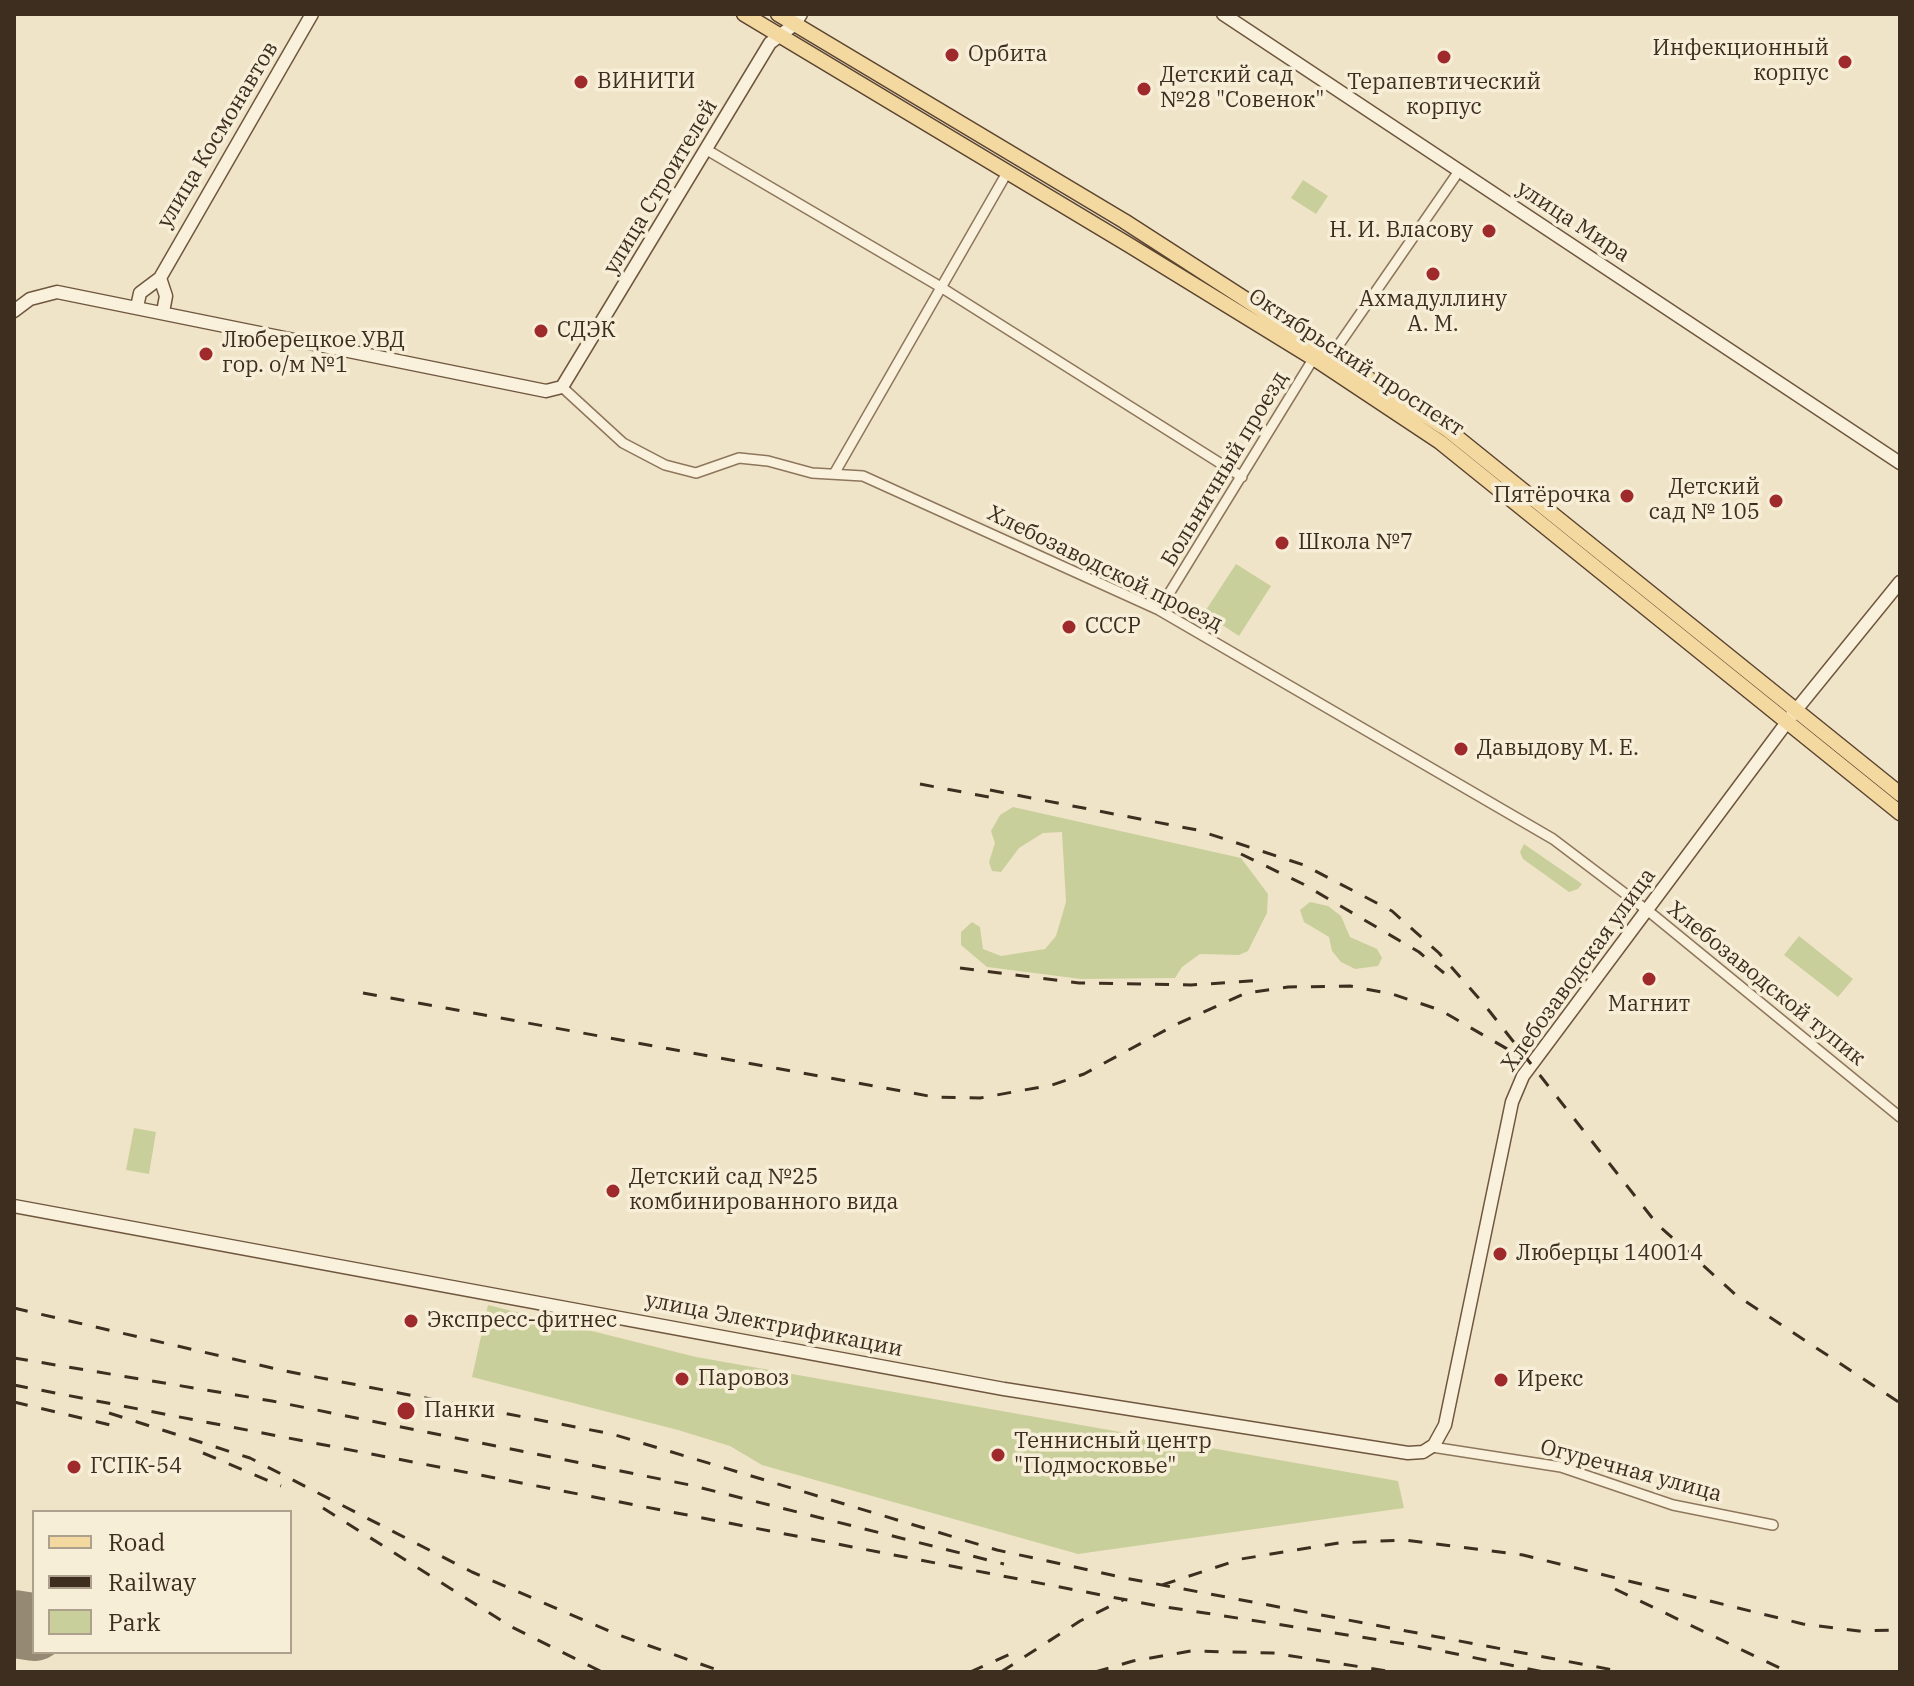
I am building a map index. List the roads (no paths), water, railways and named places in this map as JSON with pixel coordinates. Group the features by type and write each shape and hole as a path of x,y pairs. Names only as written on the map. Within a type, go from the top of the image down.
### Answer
{"main road":[{"name":"Октябрьский проспект","path":"744,14 1323,356"},
{"name":"Октябрьский проспект","path":"778,14 798,19 1124,221 1323,356 1440,442 1791,716 1900,794"},
{"name":"Октябрьский проспект","path":"1791,716 1900,813"}],"street":[{"name":"улица Космонавтов","path":"137,307 140,293 160,278 312,14"},
{"name":"улица Мира","path":"1223,14 1900,463"},
{"name":"улица Строителей","path":"562,387 770,43 798,19"},
{"path":"707,150 939,286 1242,477"},
{"path":"834,474 860,425 907,350 939,286 1008,171"},
{"name":"Больничный проезд","path":"1159,610 1242,477 1323,356 1459,171"},
{"path":"160,278 166,296 163,312"},
{"path":"14,311 30,299 57,292 546,391 562,387"},
{"name":"Хлебозаводской проезд","path":"562,387 623,443 665,465 696,473 739,458 768,461 812,473 863,476 1159,610 1553,839 1646,910"},
{"name":"Хлебозаводская улица","path":"1432,1447 1445,1425 1512,1102 1531,1064 1791,716 1900,582"},
{"name":"Хлебозаводской тупик","path":"1646,910 1900,1117"},
{"name":"улица Электрификации","path":"14,1206 1004,1389 1408,1453 1432,1447"},
{"name":"Огуречная улица","path":"1432,1447 1561,1467 1673,1505 1773,1525"}],"railway":[{"path":"920,784 999,799"},
{"path":"990,790 1197,830 1304,865 1392,911 1439,953 1483,1003 1657,1224 1736,1295 1900,1403"},
{"path":"1241,854 1303,884 1419,952 1444,973"},
{"path":"960,968 1079,983 1191,985 1265,980"},
{"path":"363,993 934,1097 980,1098 1052,1085 1084,1074 1177,1024 1246,993 1288,987 1350,986 1392,994 1440,1010 1509,1050"},
{"path":"14,1308 285,1371 612,1434 997,1550 1125,1578 1624,1672"},
{"path":"14,1358 272,1401 690,1485 1004,1564"},
{"path":"14,1385 1153,1605 1412,1645 1544,1672"},
{"path":"14,1402 119,1427"},
{"path":"109,1413 250,1458 472,1572 616,1634 723,1672"},
{"path":"203,1453 281,1486"},
{"path":"323,1508 510,1626 602,1672"},
{"path":"1162,1585 1241,1559 1339,1543 1404,1540 1523,1555 1803,1624 1859,1631 1900,1630"},
{"path":"1615,1589 1788,1672"},
{"path":"1001,1672 1080,1621 1125,1599"},
{"path":"1095,1672 1133,1661 1191,1651 1273,1653 1393,1672"},
{"path":"970,1672 1015,1652"}],"place":[{"name":"Орбита","path":"952,55"},
{"name":"Терапевтический корпус","path":"1444,57"},
{"name":"Инфекционный корпус","path":"1845,62"},
{"name":"ВИНИТИ","path":"581,82"},
{"name":"Детский сад №28 \"Совенок\"","path":"1144,89"},
{"name":"Н. И. Власову","path":"1489,231"},
{"name":"Ахмадуллину А. М.","path":"1433,274"},
{"name":"СДЭК","path":"541,331"},
{"name":"Люберецкое УВД гор. о/м №1","path":"206,354"},
{"name":"Пятёрочка","path":"1627,496"},
{"name":"Детский сад № 105","path":"1776,501"},
{"name":"Школа №7","path":"1282,543"},
{"name":"СССР","path":"1069,627"},
{"name":"Давыдову М. Е.","path":"1461,749"},
{"name":"Магнит","path":"1649,979"},
{"name":"Детский сад №25 комбинированного вида","path":"613,1191"},
{"name":"Люберцы 140014","path":"1500,1254"},
{"name":"Экспресс-фитнес","path":"411,1321"},
{"name":"Паровоз","path":"682,1379"},
{"name":"Ирекс","path":"1501,1380"},
{"name":"Панки","path":"406,1411"},
{"name":"Теннисный центр \"Подмосковье\"","path":"998,1455"},
{"name":"ГСПК-54","path":"74,1467"}]}
